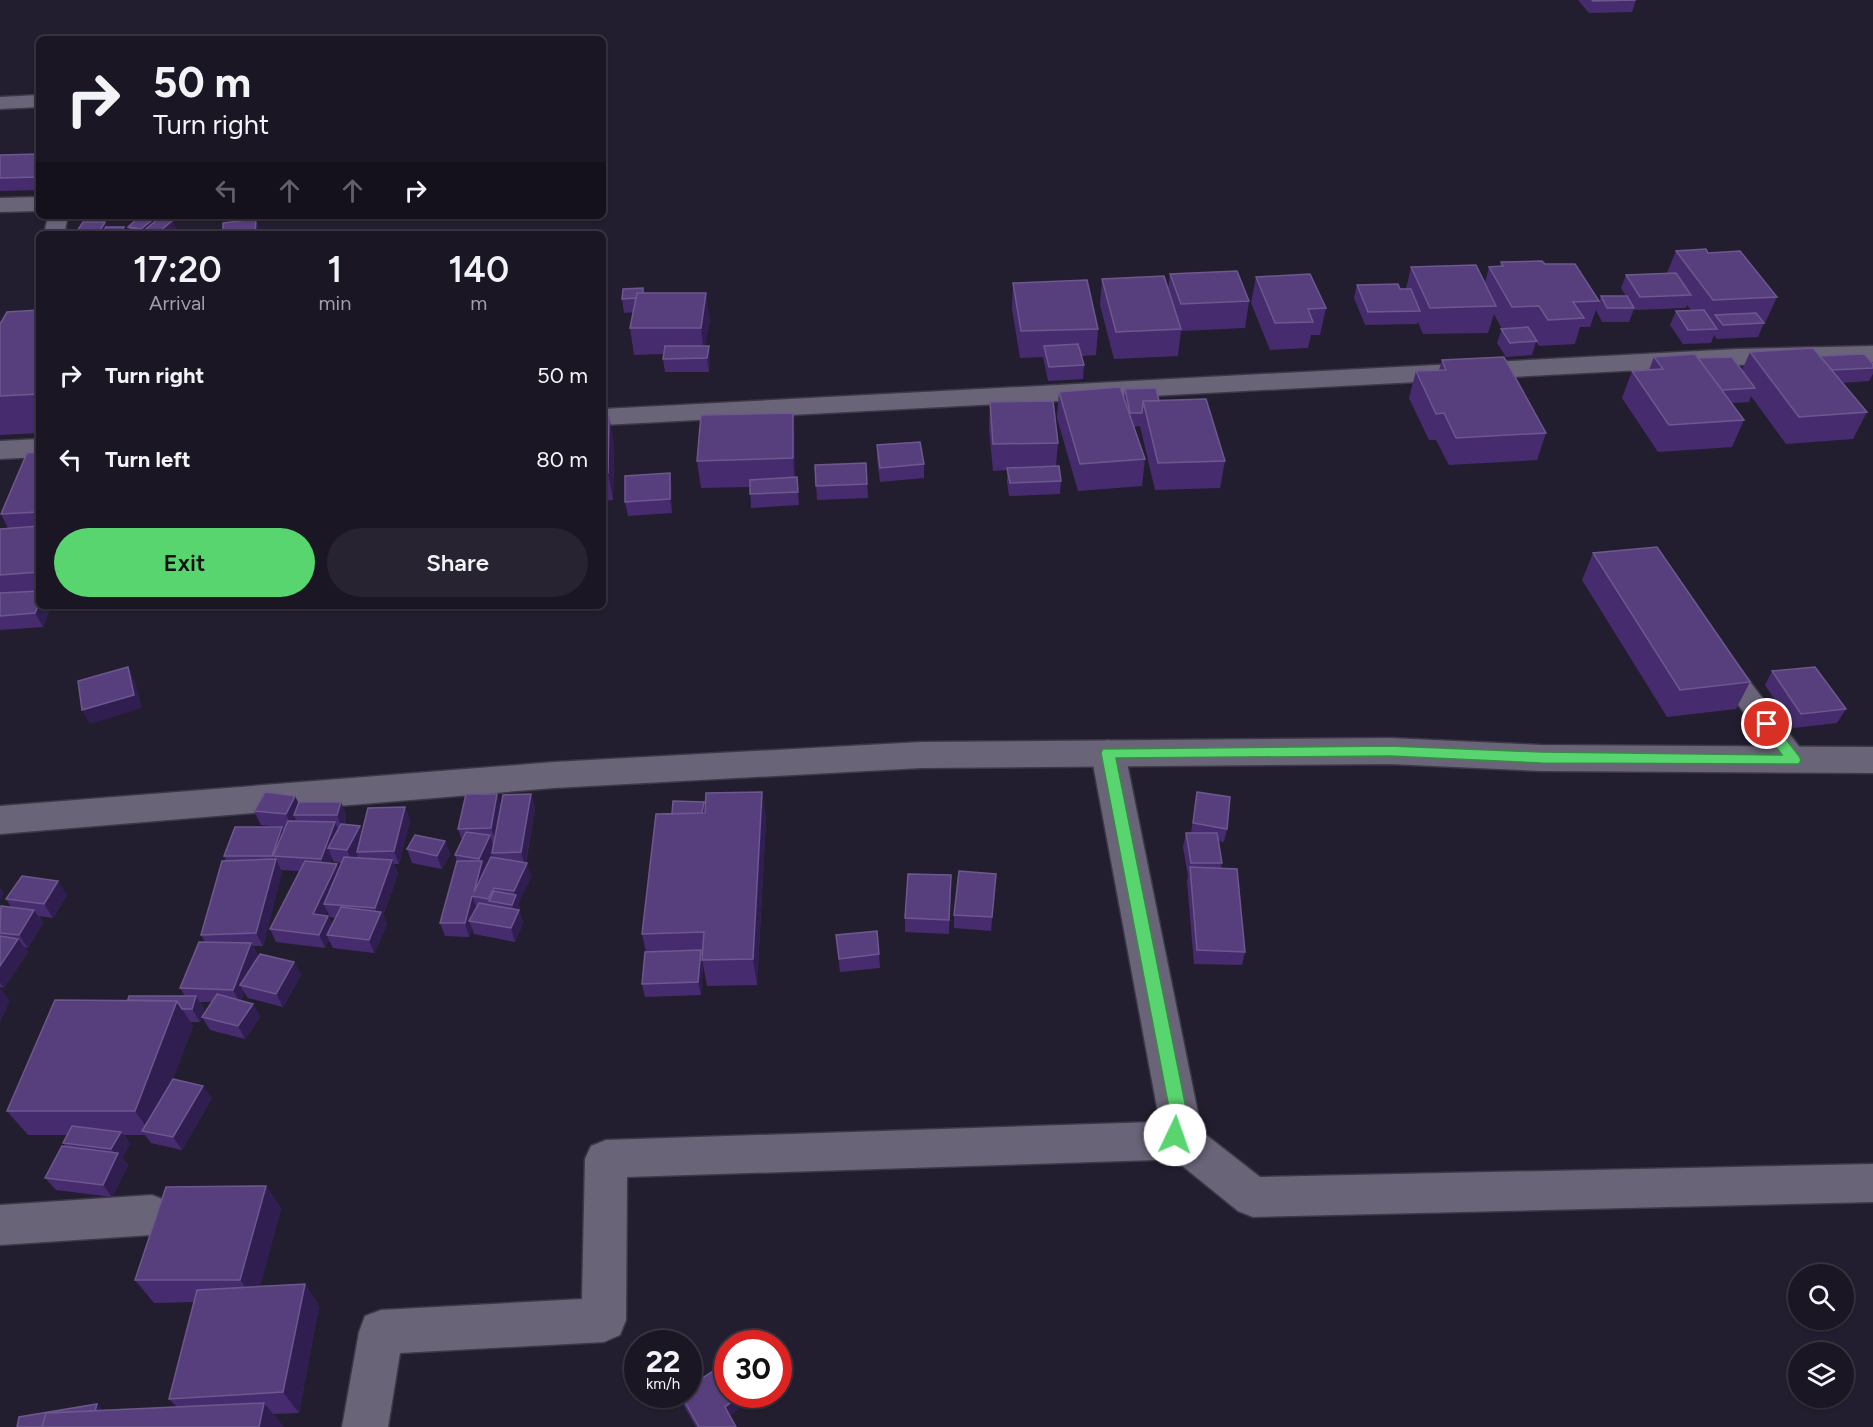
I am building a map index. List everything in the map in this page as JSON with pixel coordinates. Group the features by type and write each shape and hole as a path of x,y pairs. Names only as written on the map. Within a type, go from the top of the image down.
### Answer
{"street":[{"path":"0,103 36,101"},
{"path":"0,205 36,204"},
{"path":"606,417 1737,357 1873,354"},
{"path":"0,450 36,448"},
{"path":"0,820 554,775 921,755 1390,751 1541,758 1873,760"},
{"path":"1108,753 1178,1113 1175,1135"},
{"path":"1175,1135 1253,1197 1873,1183"},
{"path":"365,1427 381,1332 604,1320 606,1159 1155,1141 1175,1135"},
{"path":"0,1225 152,1215"}],"lane":[{"path":"1709,647 1794,760"}],"building":[{"path":"36,154 36,177 0,178 0,155"},
{"path":"137,219 152,220 141,229 128,227"},
{"path":"158,219 173,220 160,231 145,230"},
{"path":"256,219 255,231 223,231 223,223"},
{"path":"83,222 105,222 100,231 77,231"},
{"path":"106,227 124,227 122,231 104,231"},
{"path":"53,229 76,230 75,231 51,231"},
{"path":"1706,249 1708,253 1740,251 1777,297 1713,300 1676,251"},
{"path":"1542,261 1545,264 1575,264 1599,301 1573,302 1584,318 1548,320 1539,306 1512,307 1489,267 1503,266 1501,262"},
{"path":"1476,265 1496,306 1430,308 1411,267"},
{"path":"1237,271 1249,301 1181,304 1170,274"},
{"path":"1676,273 1691,295 1640,297 1626,275"},
{"path":"1310,274 1326,308 1308,309 1313,322 1275,323 1256,277"},
{"path":"1164,276 1181,329 1116,332 1102,279"},
{"path":"1087,280 1098,329 1021,331 1013,283"},
{"path":"1398,284 1400,289 1411,289 1420,311 1368,312 1357,285"},
{"path":"643,288 643,293 637,293 636,298 622,299 623,289"},
{"path":"637,293 706,293 701,328 630,328"},
{"path":"1601,296 1627,296 1634,308 1607,308"},
{"path":"36,310 36,394 0,396 0,324 7,312"},
{"path":"1704,310 1717,329 1688,330 1676,311"},
{"path":"1756,313 1764,323 1723,325 1715,315"},
{"path":"1528,327 1537,341 1510,343 1501,329"},
{"path":"1078,344 1084,365 1049,367 1044,346"},
{"path":"665,346 709,346 707,358 663,359"},
{"path":"1813,348 1867,412 1799,417 1750,352"},
{"path":"1695,354 1744,420 1669,425 1632,371 1663,369 1654,357"},
{"path":"1864,354 1873,364 1873,368 1832,370 1820,356"},
{"path":"1504,357 1546,433 1456,438 1444,413 1436,414 1416,371 1446,370 1442,360"},
{"path":"1732,357 1755,388 1722,390 1698,358"},
{"path":"1120,387 1145,459 1080,464 1059,392"},
{"path":"1156,388 1159,401 1143,401 1142,413 1130,413 1125,389"},
{"path":"1206,399 1225,461 1158,463 1143,401"},
{"path":"1053,401 1058,443 993,444 990,402"},
{"path":"793,413 793,458 697,461 701,415"},
{"path":"606,416 609,416 608,473 606,473"},
{"path":"920,442 924,464 880,468 877,445"},
{"path":"36,452 36,512 1,514 27,453"},
{"path":"866,463 867,484 816,486 815,465"},
{"path":"1059,466 1061,481 1010,483 1007,468"},
{"path":"670,473 670,499 625,502 625,476"},
{"path":"797,477 798,492 750,494 750,480"},
{"path":"36,526 36,572 0,575 0,529"},
{"path":"1657,547 1750,682 1680,690 1593,553"},
{"path":"36,591 35,613 0,616 0,593"},
{"path":"128,667 134,695 82,710 78,681"},
{"path":"1815,667 1846,709 1801,714 1772,671"},
{"path":"265,792 295,796 286,814 254,811"},
{"path":"762,792 753,959 702,960 704,932 642,934 656,814 705,813 706,793"},
{"path":"1197,792 1230,797 1227,829 1193,823"},
{"path":"466,794 497,794 491,828 458,829"},
{"path":"531,794 521,852 492,853 503,795"},
{"path":"673,801 704,802 702,813 672,814"},
{"path":"299,802 341,802 337,815 294,815"},
{"path":"405,807 394,851 357,852 368,808"},
{"path":"288,821 335,822 321,859 273,856"},
{"path":"341,824 360,826 347,850 328,848"},
{"path":"235,827 282,827 272,856 224,856"},
{"path":"466,832 490,835 479,859 455,855"},
{"path":"1186,833 1217,833 1222,863 1191,863"},
{"path":"415,835 445,841 437,856 407,849"},
{"path":"344,857 392,860 375,908 324,904"},
{"path":"491,857 527,863 514,891 494,888 488,899 472,896 465,923 440,923 457,861 482,861 474,892"},
{"path":"276,859 256,933 201,935 222,861"},
{"path":"305,861 337,864 313,914 328,916 319,935 270,929"},
{"path":"1190,867 1237,869 1245,952 1197,950"},
{"path":"959,871 996,874 992,917 954,915"},
{"path":"908,874 951,875 949,920 905,918"},
{"path":"22,876 58,881 44,904 6,899"},
{"path":"494,891 516,895 512,905 489,901"},
{"path":"479,903 519,910 511,928 469,921"},
{"path":"1,906 34,910 19,935 0,933"},
{"path":"341,907 381,912 369,940 327,935"},
{"path":"877,931 879,954 839,959 836,935"},
{"path":"0,936 18,939 0,966"},
{"path":"199,942 251,943 233,990 180,988"},
{"path":"701,950 698,982 642,984 645,952"},
{"path":"260,954 294,962 276,994 240,985"},
{"path":"217,994 253,1004 238,1026 202,1017"},
{"path":"129,996 196,996 192,1009 182,1009 177,1001 128,1000"},
{"path":"55,1000 177,1001 135,1111 7,1111"},
{"path":"173,1079 203,1086 173,1137 142,1131"},
{"path":"72,1126 121,1132 111,1149 63,1143"},
{"path":"62,1146 118,1153 103,1185 45,1178"},
{"path":"266,1186 240,1280 135,1280 166,1187"},
{"path":"305,1284 283,1392 169,1399 197,1290"},
{"path":"714,1370 714,1408 726,1408 736,1427 699,1427 688,1408 702,1408 702,1378"},
{"path":"264,1403 259,1427 42,1427 46,1413"},
{"path":"97,1404 95,1411 46,1413 42,1427 17,1427 19,1417"}],"route":[{"path":"1175,1135 1178,1113 1108,753 1390,751 1541,758 1794,760 1767,724"}]}
